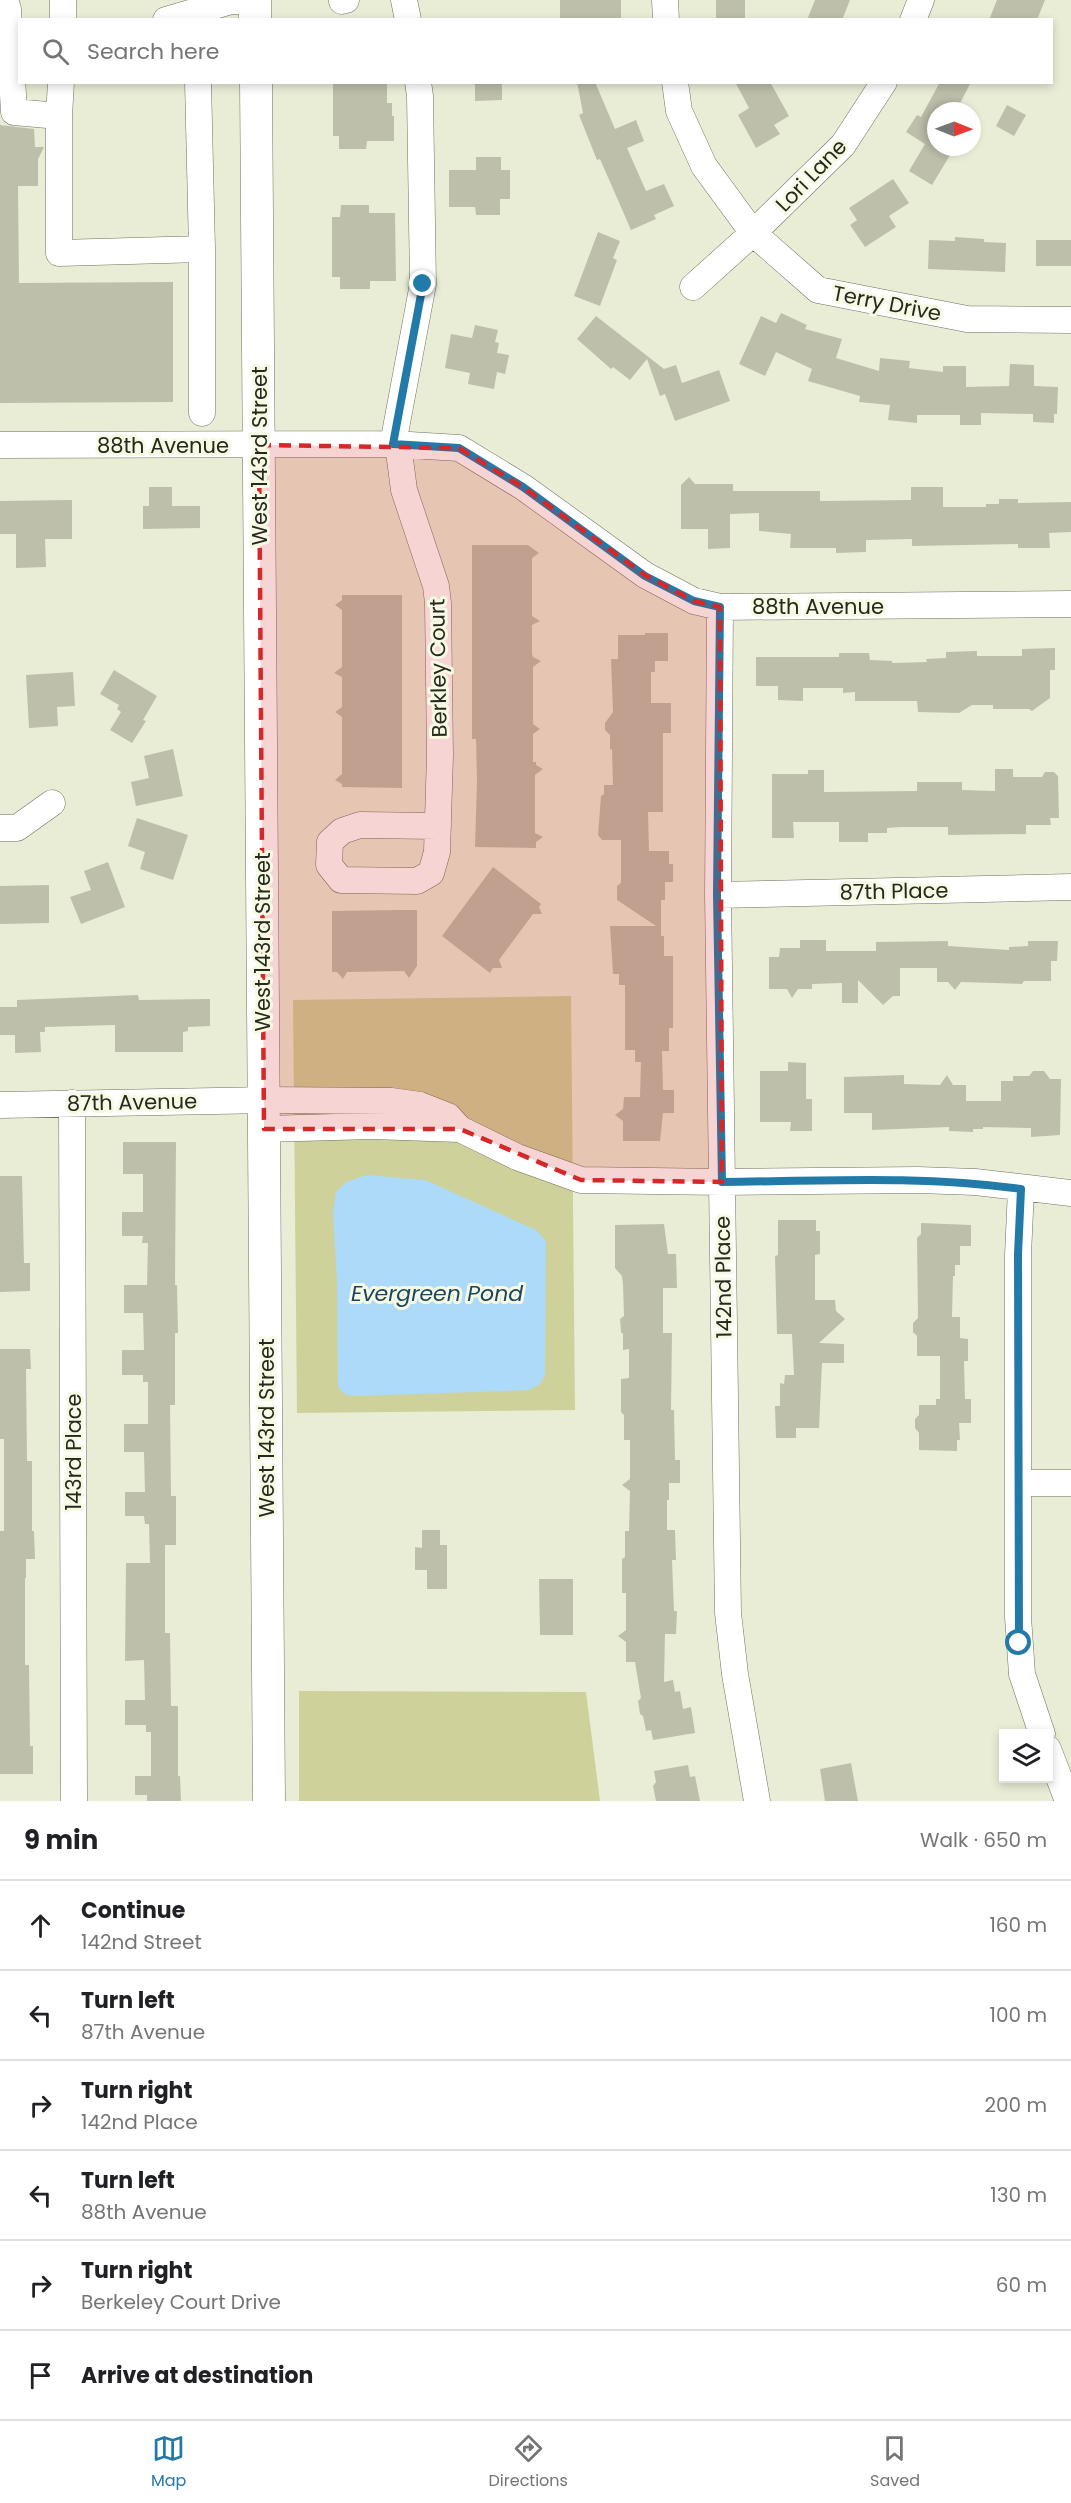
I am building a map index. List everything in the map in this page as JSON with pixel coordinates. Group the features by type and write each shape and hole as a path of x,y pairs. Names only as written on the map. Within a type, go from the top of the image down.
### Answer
{"main road":[{"path":"255,0 255,18"},
{"name":"West 143rd Street","path":"256,84 269,1801"}],"street":[{"path":"4,0 8,9 14,112 59,116"},
{"path":"63,0 63,18"},
{"path":"171,18 207,4 255,0"},
{"path":"404,0 408,18"},
{"path":"664,0 666,18"},
{"path":"914,18 921,0"},
{"path":"62,84 59,116 59,253 202,249"},
{"path":"198,84 202,249 202,413"},
{"name":"Berkley Court","path":"418,84 423,284 395,444 404,490 436,586 438,603 440,755 438,826"},
{"name":"Terry Drive","path":"675,84 679,111 704,166 753,233 818,290 967,319 1071,320"},
{"name":"Lori Lane","path":"693,287 753,233 843,145 883,84"},
{"name":"88th Avenue","path":"0,446 395,444 459,448 523,487 645,576 694,601 720,607 1071,604"},
{"name":"142nd Place","path":"720,607 717,895 728,1612 735,1674 757,1801"},
{"path":"0,828 17,828 52,803"},
{"name":"87th Place","path":"717,895 1071,887"},
{"name":"87th Avenue","path":"0,1105 72,1103 264,1115 391,1101 420,1105 448,1116 460,1129 517,1156 580,1180 722,1182"},
{"name":"143rd Place","path":"72,1103 74,1801"},
{"path":"722,1182 918,1180 975,1182 1071,1193"},
{"path":"1021,1189 1018,1254 1019,1643 1022,1674 1040,1729"},
{"path":"1018,1483 1071,1483"},
{"path":"1053,1761 1068,1796"}],"highlighted area":[{"path":"259,445 459,448 523,487 645,575 694,601 720,607 722,1182 581,1180 460,1129 264,1129"}],"green space":[{"path":"571,996 575,1410 297,1413 293,1000"},
{"path":"299,1691 586,1692 600,1801 299,1801"}],"water":[{"name":"Evergreen Pond","path":"367,1175 425,1180 536,1230 546,1241 545,1375 540,1384 529,1390 359,1396 342,1392 338,1386 337,1281 333,1213 336,1192 346,1182"}],"building":[{"path":"560,0 621,0 621,18 560,18"},
{"path":"716,0 745,0 745,18 716,18"},
{"path":"815,0 850,0 843,18 808,18"},
{"path":"997,0 1045,0 1038,18 990,18"},
{"path":"333,84 387,84 387,103 392,103 392,116 394,116 394,141 367,141 366,149 339,149 339,136 333,136"},
{"path":"475,84 502,84 502,100 475,101"},
{"path":"577,84 596,84 615,129 636,120 644,141 627,148 646,191 664,184 674,206 654,215 656,219 631,230 600,159 597,160 579,115 583,113"},
{"path":"736,84 771,84 789,116 774,125 780,134 756,148 738,115 749,108"},
{"path":"939,84 970,84 961,102 929,102"},
{"path":"1007,105 1026,115 1014,136 996,126"},
{"path":"927,106 927,156 950,156 932,185 909,171 925,144 906,132 917,115 921,117"},
{"path":"0,125 34,129 35,147 44,147 38,159 38,186 18,186 19,283 173,282 173,402 0,403"},
{"path":"476,157 501,157 501,170 510,170 510,199 500,199 500,215 476,215 475,207 449,207 449,170 476,170"},
{"path":"893,179 909,203 889,216 896,227 865,247 850,225 857,220 849,208"},
{"path":"341,205 369,205 369,213 395,213 396,281 370,281 370,289 340,289 340,277 332,277 332,217 340,217"},
{"path":"598,232 620,241 613,258 617,260 600,306 574,296"},
{"path":"955,237 1006,243 1005,272 928,269 929,240 955,241"},
{"path":"1036,240 1071,240 1071,266 1036,266"},
{"path":"781,313 807,325 805,329 842,339 836,358 879,371 880,358 910,361 909,368 943,372 943,366 966,366 966,387 1009,386 1010,364 1034,365 1034,386 1058,387 1057,414 1054,414 1054,423 1033,422 1033,414 981,413 981,425 960,425 960,415 917,415 917,423 888,420 890,405 859,402 860,396 808,381 812,369 776,352 765,376 739,364 761,316 776,323"},
{"path":"596,316 664,369 676,365 682,383 719,370 730,401 675,421 665,394 660,396 647,359 630,380 613,367 611,369 577,339"},
{"path":"475,325 498,330 495,342 499,343 497,353 509,355 505,374 497,372 494,389 468,384 470,373 445,368 451,334 472,338"},
{"path":"689,477 695,484 733,484 733,491 820,491 820,501 911,500 911,487 943,487 943,507 986,507 986,504 999,504 999,499 1018,499 1018,503 1071,502 1071,532 1049,533 1050,548 1018,548 1018,544 912,546 912,539 866,540 866,552 836,553 836,548 790,548 791,534 759,531 759,513 730,514 730,548 708,549 708,529 681,529 681,485"},
{"path":"149,487 172,487 172,506 200,506 200,528 143,529 143,506 149,506"},
{"path":"72,500 72,539 45,539 46,567 16,568 16,534 0,534 0,501"},
{"path":"472,545 528,545 539,553 532,558 532,616 540,621 532,625 532,654 541,661 533,667 533,724 540,729 533,734 533,762 543,769 535,775 535,833 543,837 536,842 536,848 475,847 477,781 476,739 472,739"},
{"path":"342,595 402,595 402,788 342,787 342,784 335,780 342,774 342,717 335,712 342,707 342,677 334,673 342,667 342,610 335,605 342,600"},
{"path":"645,633 668,633 668,661 655,661 655,672 651,672 651,703 671,703 671,733 663,733 663,812 648,812 649,851 669,851 669,864 673,864 673,882 665,882 665,900 661,900 661,936 664,936 664,956 673,956 673,1028 669,1028 669,1051 662,1051 663,1090 674,1090 674,1113 663,1113 660,1141 623,1141 623,1121 615,1115 623,1109 624,1097 640,1097 641,1062 635,1062 635,1050 625,1050 625,985 619,985 619,974 613,974 610,926 656,926 617,900 617,886 621,883 621,840 602,840 598,835 604,785 613,785 610,735 605,730 605,723 613,712 611,659 618,659 618,635 645,635"},
{"path":"1055,648 1055,670 1050,670 1050,698 1032,711 1029,709 993,709 993,705 972,705 959,713 918,712 917,701 855,701 855,692 843,693 843,688 803,688 803,701 778,700 778,686 756,686 756,657 839,657 839,653 869,653 870,660 892,661 892,663 927,662 926,659 946,658 946,652 977,651 977,656 1022,656 1022,649"},
{"path":"114,670 157,696 143,720 146,721 132,743 110,730 121,712 117,709 119,705 100,694"},
{"path":"73,672 75,706 57,707 58,726 29,728 26,675"},
{"path":"173,749 183,796 136,806 131,782 149,778 144,756"},
{"path":"995,769 1013,769 1013,777 1042,777 1045,772 1054,772 1058,776 1059,818 1050,818 1051,825 1026,825 1026,834 948,835 948,827 901,827 887,828 887,833 868,833 868,842 839,842 839,822 793,822 794,838 772,838 772,774 808,774 808,770 824,770 824,792 917,791 917,782 962,782 962,790 995,791"},
{"path":"137,818 188,835 173,880 140,869 145,852 128,846"},
{"path":"108,862 125,907 81,924 70,897 91,890 84,871"},
{"path":"493,867 541,904 539,907 542,914 533,914 499,960 502,968 493,968 490,973 442,936"},
{"path":"49,885 49,923 0,924 0,886"},
{"path":"417,910 417,966 409,978 404,971 347,972 343,979 337,972 332,972 332,911"},
{"path":"800,940 826,940 826,951 876,951 876,942 948,941 948,946 1009,950 1009,947 1028,946 1028,941 1058,941 1057,961 1051,961 1051,981 1024,981 1022,984 961,982 955,990 948,982 937,982 937,968 900,968 900,996 893,996 883,1005 858,980 858,1003 842,1003 842,983 812,984 812,989 798,989 792,998 787,989 769,989 769,957 779,957 780,948 800,948"},
{"path":"138,995 139,1000 210,999 210,1026 188,1027 188,1031 183,1032 183,1052 115,1052 115,1025 45,1027 45,1032 40,1032 41,1052 15,1053 15,1035 0,1035 0,1007 17,1007 17,1000"},
{"path":"788,1062 806,1063 806,1099 812,1099 812,1131 790,1131 791,1122 760,1122 760,1071 788,1071"},
{"path":"1033,1071 1044,1071 1050,1079 1061,1079 1060,1135 1031,1137 1031,1128 983,1127 983,1129 973,1129 973,1132 949,1131 949,1127 872,1130 872,1113 844,1113 844,1077 904,1075 904,1084 940,1085 947,1075 953,1085 966,1085 966,1101 1001,1101 1001,1081 1013,1081 1013,1076 1029,1076"},
{"path":"123,1142 176,1142 175,1285 177,1285 178,1333 175,1333 175,1405 170,1405 171,1496 176,1496 176,1545 165,1545 165,1633 170,1633 171,1706 178,1706 178,1776 180,1776 181,1801 147,1801 147,1795 135,1795 135,1776 151,1776 151,1732 146,1732 146,1725 125,1725 125,1700 145,1700 144,1660 125,1661 126,1563 150,1563 149,1524 145,1524 144,1516 125,1516 125,1492 145,1492 144,1452 124,1452 124,1424 148,1424 148,1382 143,1382 143,1375 122,1375 122,1350 144,1350 143,1313 124,1313 124,1285 147,1285 148,1243 142,1243 143,1236 122,1236 122,1212 143,1212 143,1174 123,1174"},
{"path":"0,1176 22,1176 24,1263 30,1263 30,1291 0,1292"},
{"path":"778,1220 816,1220 816,1231 820,1231 820,1254 815,1255 815,1300 835,1300 836,1311 845,1319 819,1343 844,1344 844,1363 822,1363 819,1428 796,1428 796,1438 776,1438 775,1406 780,1406 780,1383 784,1384 785,1375 794,1375 792,1334 777,1334 775,1256 778,1255"},
{"path":"921,1223 971,1225 971,1246 960,1246 960,1265 955,1265 955,1276 953,1276 952,1317 960,1317 960,1338 968,1339 968,1361 964,1361 965,1399 971,1399 971,1423 959,1423 960,1440 957,1440 957,1451 919,1450 919,1433 915,1428 919,1405 936,1405 936,1399 940,1399 940,1356 917,1356 917,1336 913,1332 913,1323 918,1318 917,1238 921,1234"},
{"path":"664,1224 668,1254 676,1254 677,1288 663,1288 663,1333 672,1333 671,1410 674,1410 675,1460 680,1460 680,1483 669,1483 669,1500 667,1500 667,1530 675,1530 676,1560 672,1560 674,1611 677,1611 676,1634 665,1634 664,1682 673,1680 675,1692 680,1691 683,1709 691,1707 695,1733 653,1740 651,1730 646,1731 643,1716 640,1714 638,1701 641,1698 635,1662 626,1662 626,1642 618,1636 626,1630 626,1593 622,1593 622,1559 625,1557 625,1531 629,1531 630,1491 622,1485 630,1479 630,1440 624,1440 624,1415 621,1412 621,1379 629,1378 629,1349 623,1350 620,1319 624,1316 623,1285 622,1276 615,1268 615,1225"},
{"path":"0,1349 30,1349 31,1369 26,1369 27,1461 32,1461 32,1531 34,1531 35,1559 26,1559 25,1665 29,1665 30,1746 33,1746 33,1774 0,1774 0,1531 4,1531 4,1439 0,1439"},
{"path":"422,1530 440,1530 440,1545 447,1545 447,1589 427,1589 427,1570 415,1570 415,1547 422,1548"},
{"path":"539,1579 573,1579 573,1635 540,1635"},
{"path":"851,1763 858,1801 825,1801 820,1769"},
{"path":"688,1765 690,1777 695,1776 700,1801 656,1801 653,1786 656,1782 654,1771"}],"route":[{"path":"423,284 393,444 459,448 523,487 645,576 694,601 720,607 717,895 722,1182 918,1180 975,1182 1021,1189 1018,1254 1019,1643"}]}
